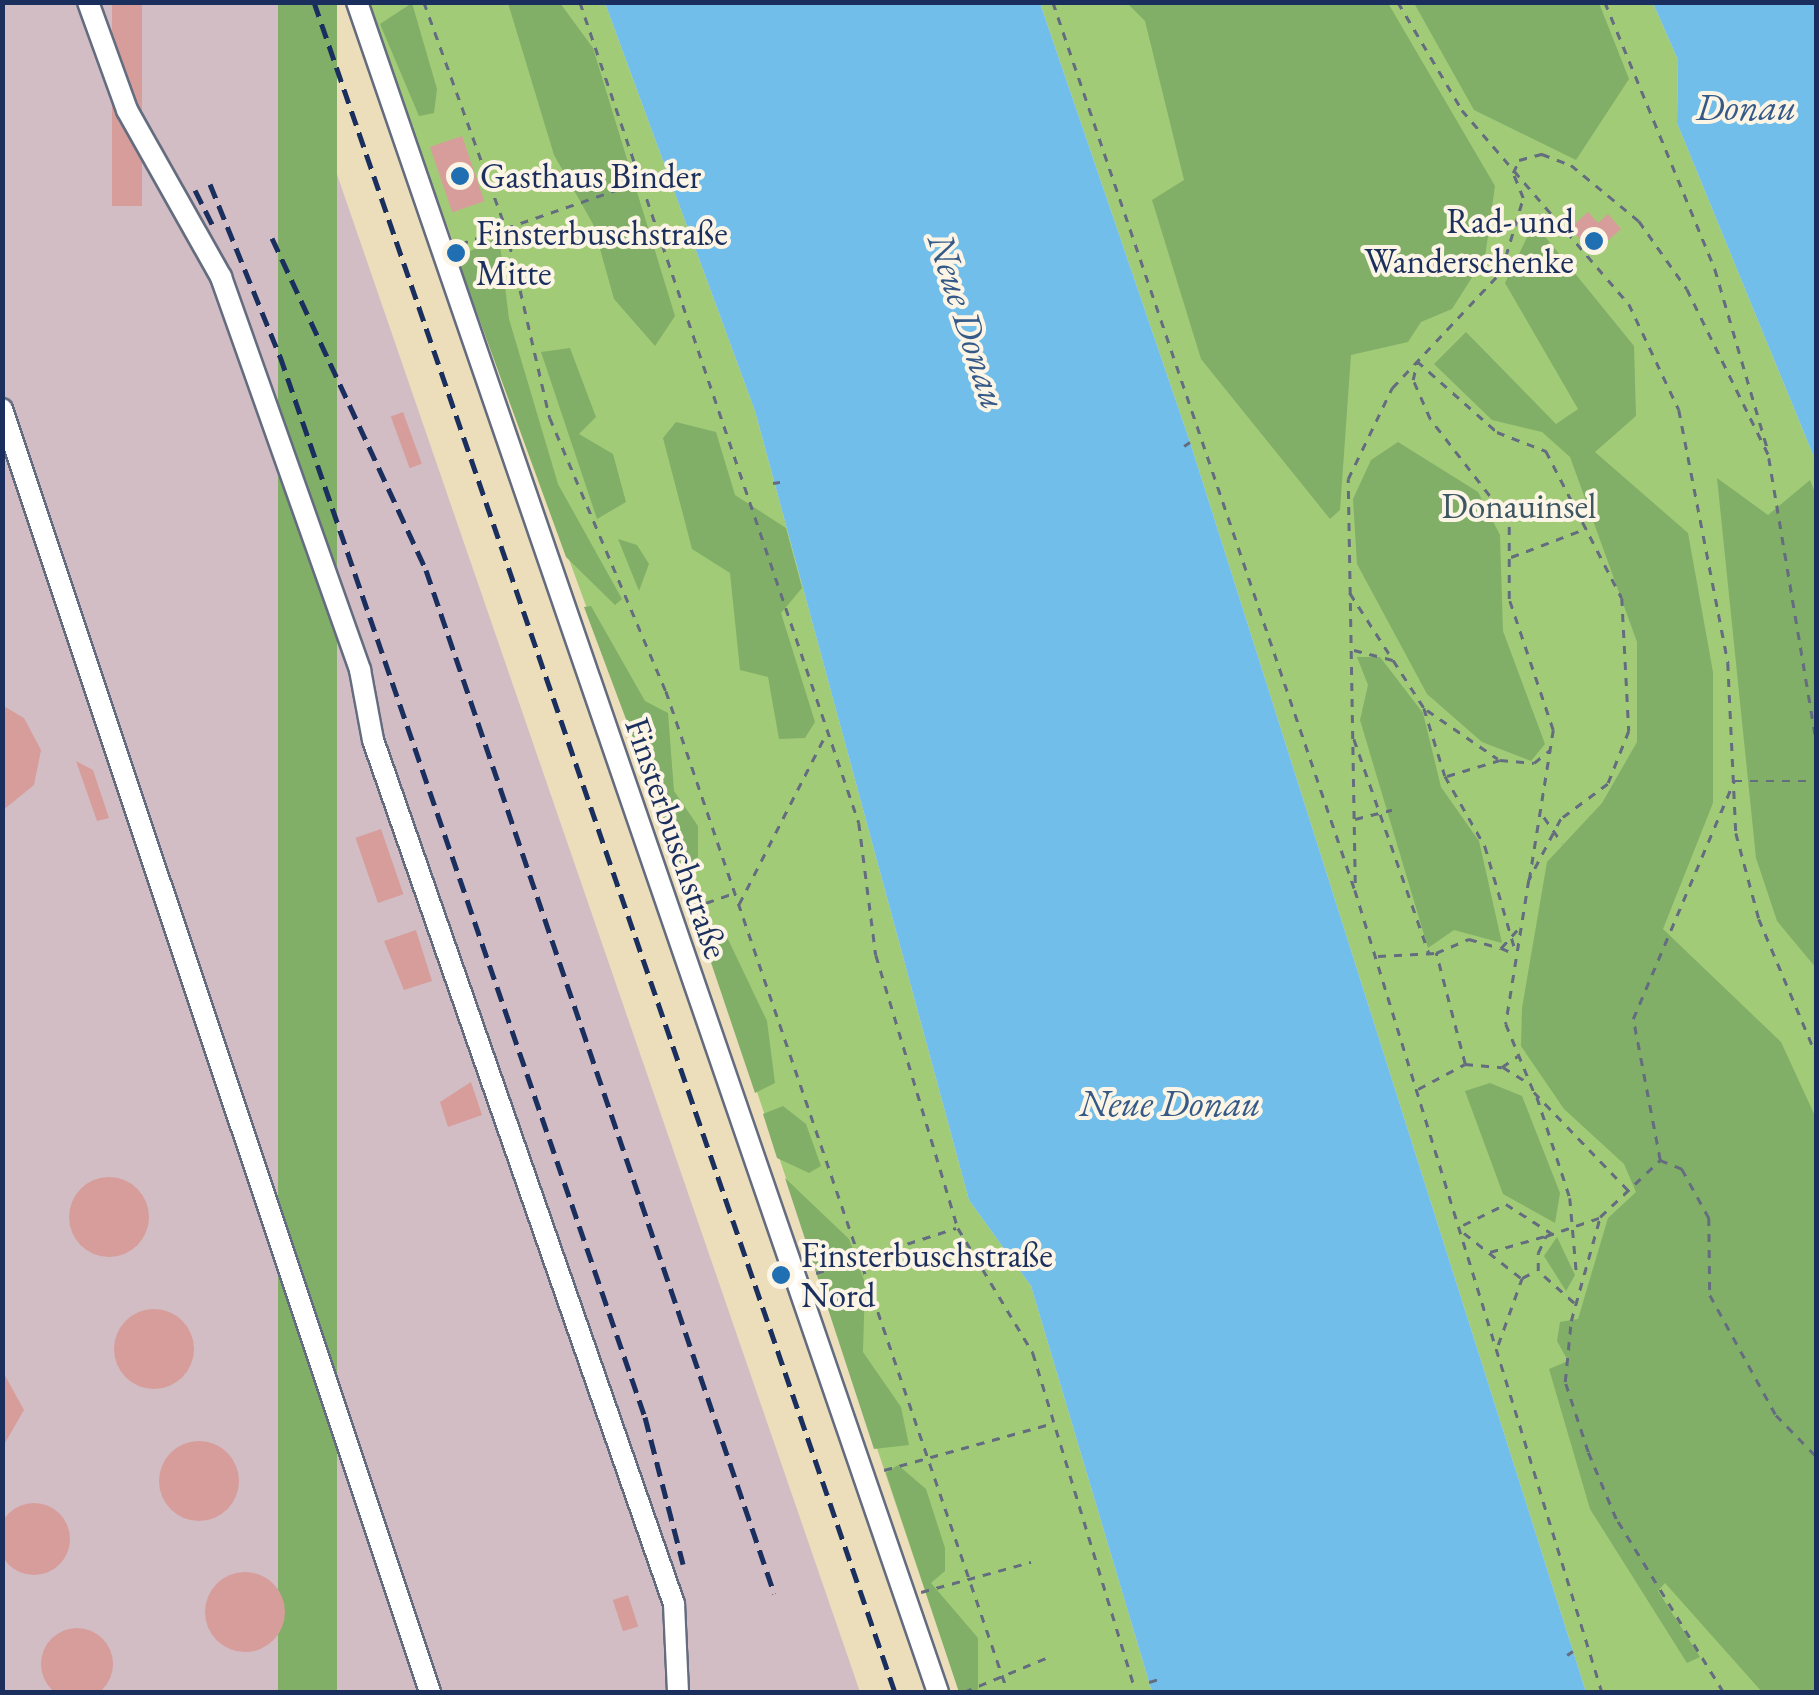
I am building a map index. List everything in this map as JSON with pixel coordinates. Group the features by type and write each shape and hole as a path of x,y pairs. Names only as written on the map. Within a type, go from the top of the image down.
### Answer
{"street":[{"path":"88,2 134,124 221,276 353,651 373,740 674,1604 678,1692"},
{"name":"Finsterbuschstraße","path":"357,2 938,1692"},
{"path":"2,409 430,1692"}],"path":[{"path":"424,2 506,228 550,418 587,520 641,624 1008,1692"},
{"path":"580,2 859,823 876,956 958,1228 1033,1353 1136,1692"},
{"path":"1053,2 1355,890 1602,1692"},
{"path":"1398,2 1513,174 1628,304 1679,410 1728,663 1734,781 1759,919 1816,1054"},
{"path":"1606,2 1715,269 1769,456 1816,738"},
{"path":"1355,890 1348,478 1392,388 1501,272 1523,198 1513,174 1519,160 1542,154 1571,165 1639,221 1687,289 1769,456"},
{"path":"454,246 643,180"},
{"path":"1418,361 1497,432 1539,443 1588,528 1622,598 1631,718 1608,784 1555,833 1529,880"},
{"path":"1418,361 1413,380 1430,418 1498,501 1512,557 1509,599 1553,730 1543,816 1518,929 1506,1024 1562,1162 1574,1228 1577,1284"},
{"path":"1184,446 1190,442"},
{"path":"774,482 780,482"},
{"path":"1512,557 1588,528"},
{"path":"1350,593 1424,708 1446,776 1485,846 1516,955"},
{"path":"1351,650 1395,660"},
{"path":"1424,708 1500,760"},
{"path":"738,906 828,732"},
{"path":"1352,738 1384,812 1429,953"},
{"path":"1446,776 1500,760 1534,764 1551,748"},
{"path":"1734,781 1816,781"},
{"path":"1660,1160 1633,1019 1734,781"},
{"path":"1354,820 1392,810"},
{"path":"1543,816 1562,843"},
{"path":"685,910 734,893"},
{"path":"1501,948 1518,929"},
{"path":"1376,956 1436,953 1469,940 1516,955"},
{"path":"1436,953 1465,1064"},
{"path":"1464,1056 1473,1063"},
{"path":"1502,1066 1519,1056"},
{"path":"1417,1089 1473,1063 1502,1066 1531,1084"},
{"path":"1534,1092 1628,1190"},
{"path":"1488,1252 1600,1218 1660,1160"},
{"path":"1660,1160 1682,1170 1710,1218 1710,1294 1776,1416 1816,1456"},
{"path":"1460,1226 1506,1204 1549,1235"},
{"path":"1600,1218 1577,1284 1565,1382 1616,1519 1724,1692"},
{"path":"809,1276 958,1228"},
{"path":"1462,1232 1522,1278"},
{"path":"1498,1347 1522,1278 1538,1271 1549,1235"},
{"path":"1538,1271 1574,1302"},
{"path":"864,1477 927,1455 1054,1423"},
{"path":"906,1597 968,1576 1031,1562"},
{"path":"1567,1654 1573,1651"},
{"path":"964,1692 1046,1658"},
{"path":"1149,1682 1159,1680"}],"shaded area":[{"path":"3,3 278,3 860,1692 3,1692"}],"green space":[{"path":"278,3 337,3 337,1692 278,1692"},
{"path":"366,3 605,3 755,411 969,1200 1031,1286 1152,1692 959,1692 682,869"},
{"path":"412,3 437,89 434,113 419,116 380,24"},
{"path":"508,3 560,3 593,48 675,316 655,346 614,299 593,224 554,155"},
{"name":"Donauinsel","path":"1040,3 1653,3 1678,60 1677,123 1816,462 1816,1692 1586,1692 1190,442"},
{"path":"1127,3 1388,3 1495,186 1485,257 1452,309 1421,322 1408,342 1351,355 1340,510 1330,519 1201,359 1152,200 1184,180 1145,21"},
{"path":"1414,3 1599,3 1629,79 1576,160 1474,110"},
{"path":"1534,223 1634,346 1636,416 1595,452 1688,533 1713,672 1713,803 1663,929 1781,1042 1816,1118 1816,1692 1762,1692 1665,1583 1658,1591 1700,1657 1687,1663 1590,1509 1549,1369 1568,1361 1557,1341 1560,1322 1578,1319 1608,1218 1636,1192 1624,1164 1564,1109 1521,1046 1522,1008 1547,862 1602,803 1637,742 1637,642 1570,457 1542,432 1492,420 1434,364 1466,332 1556,424 1578,409 1505,283"},
{"path":"499,236 509,319 558,484 622,599 615,605 566,557 457,258"},
{"path":"570,348 596,417 579,434 613,454 626,502 597,519 541,352"},
{"path":"676,422 716,432 735,495 786,528 802,588 781,613 815,722 805,738 779,739 768,677 740,670 730,573 692,549 663,438"},
{"path":"1398,442 1478,492 1500,535 1503,631 1545,744 1531,761 1482,742 1427,694 1357,564 1353,499 1371,460"},
{"path":"1717,478 1768,515 1810,480 1816,495 1816,968 1777,921 1756,858"},
{"path":"618,539 637,545 649,564 639,591"},
{"path":"591,606 645,701 668,713 674,791 698,826 698,857 682,869 584,607"},
{"path":"1357,657 1380,657 1423,713 1441,787 1479,841 1502,943 1454,930 1428,948 1360,720 1368,685"},
{"path":"698,924 727,937 767,1021 775,1083 755,1093"},
{"path":"1490,1083 1522,1096 1560,1193 1555,1223 1503,1194 1465,1091"},
{"path":"783,1106 806,1124 821,1166 809,1173 777,1158 763,1114"},
{"path":"785,1178 849,1239 865,1283 863,1352 901,1407 909,1445 874,1449"},
{"path":"1557,1237 1575,1275 1566,1291 1544,1256"},
{"path":"898,1465 926,1489 945,1548 945,1571 931,1583 978,1638 978,1692 959,1692 886,1473"}],"water":[{"name":"Neue Donau","path":"605,3 1040,3 1190,442 1586,1692 1152,1692 1031,1286 969,1200 755,411"},
{"name":"Donau","path":"1653,3 1816,3 1816,462 1677,123 1678,60"}],"building":[{"path":"112,2 142,2 142,206 112,206"},
{"path":"462,136 484,201 452,212 430,147"},
{"name":"Rad- und Wanderschenke","path":"1588,212 1598,223 1608,214 1621,229 1593,254 1570,228"},
{"path":"403,412 422,464 410,468 391,416"},
{"path":"2,705 24,718 41,750 34,785 2,811"},
{"path":"76,761 93,770 109,818 97,821"},
{"path":"381,829 403,894 378,903 355,838"},
{"path":"416,930 432,981 404,990 384,941"},
{"path":"471,1082 482,1115 448,1127 440,1102"},
{"path":"109,1177 124,1180 137,1189 146,1202 146,1232 137,1245 124,1254 109,1257 94,1254 81,1245 72,1232 69,1217 72,1202 81,1189 94,1180"},
{"path":"154,1309 169,1312 182,1321 191,1334 191,1364 182,1377 169,1386 154,1389 139,1386 126,1377 117,1364 114,1349 117,1334 126,1321 139,1312"},
{"path":"2,1370 24,1410 2,1448"},
{"path":"199,1441 214,1444 227,1453 236,1466 236,1496 227,1509 214,1518 199,1521 184,1518 171,1509 162,1496 159,1481 162,1466 171,1453 184,1444"},
{"path":"34,1503 59,1514 70,1539 59,1564 34,1575 9,1564 -2,1539 9,1514"},
{"path":"245,1572 260,1575 273,1584 282,1597 282,1627 273,1640 260,1649 245,1652 230,1649 217,1640 208,1627 205,1612 208,1597 217,1584 230,1575"},
{"path":"628,1595 638,1626 623,1631 613,1600"},
{"path":"77,1628 103,1638 113,1664 103,1690 77,1700 51,1690 41,1664 51,1638"}],"railway":[{"path":"314,2 895,1692"},
{"path":"210,184 280,356 645,1417 683,1564"},
{"path":"195,190 215,230"},
{"path":"272,238 426,570 774,1593"}],"place":[{"name":"Gasthaus Binder","path":"460,176"},
{"name":"Rad- und Wanderschenke","path":"1594,241"},
{"name":"Finsterbuschstraße Mitte","path":"456,253"},
{"name":"Finsterbuschstraße Nord","path":"781,1275"}]}
